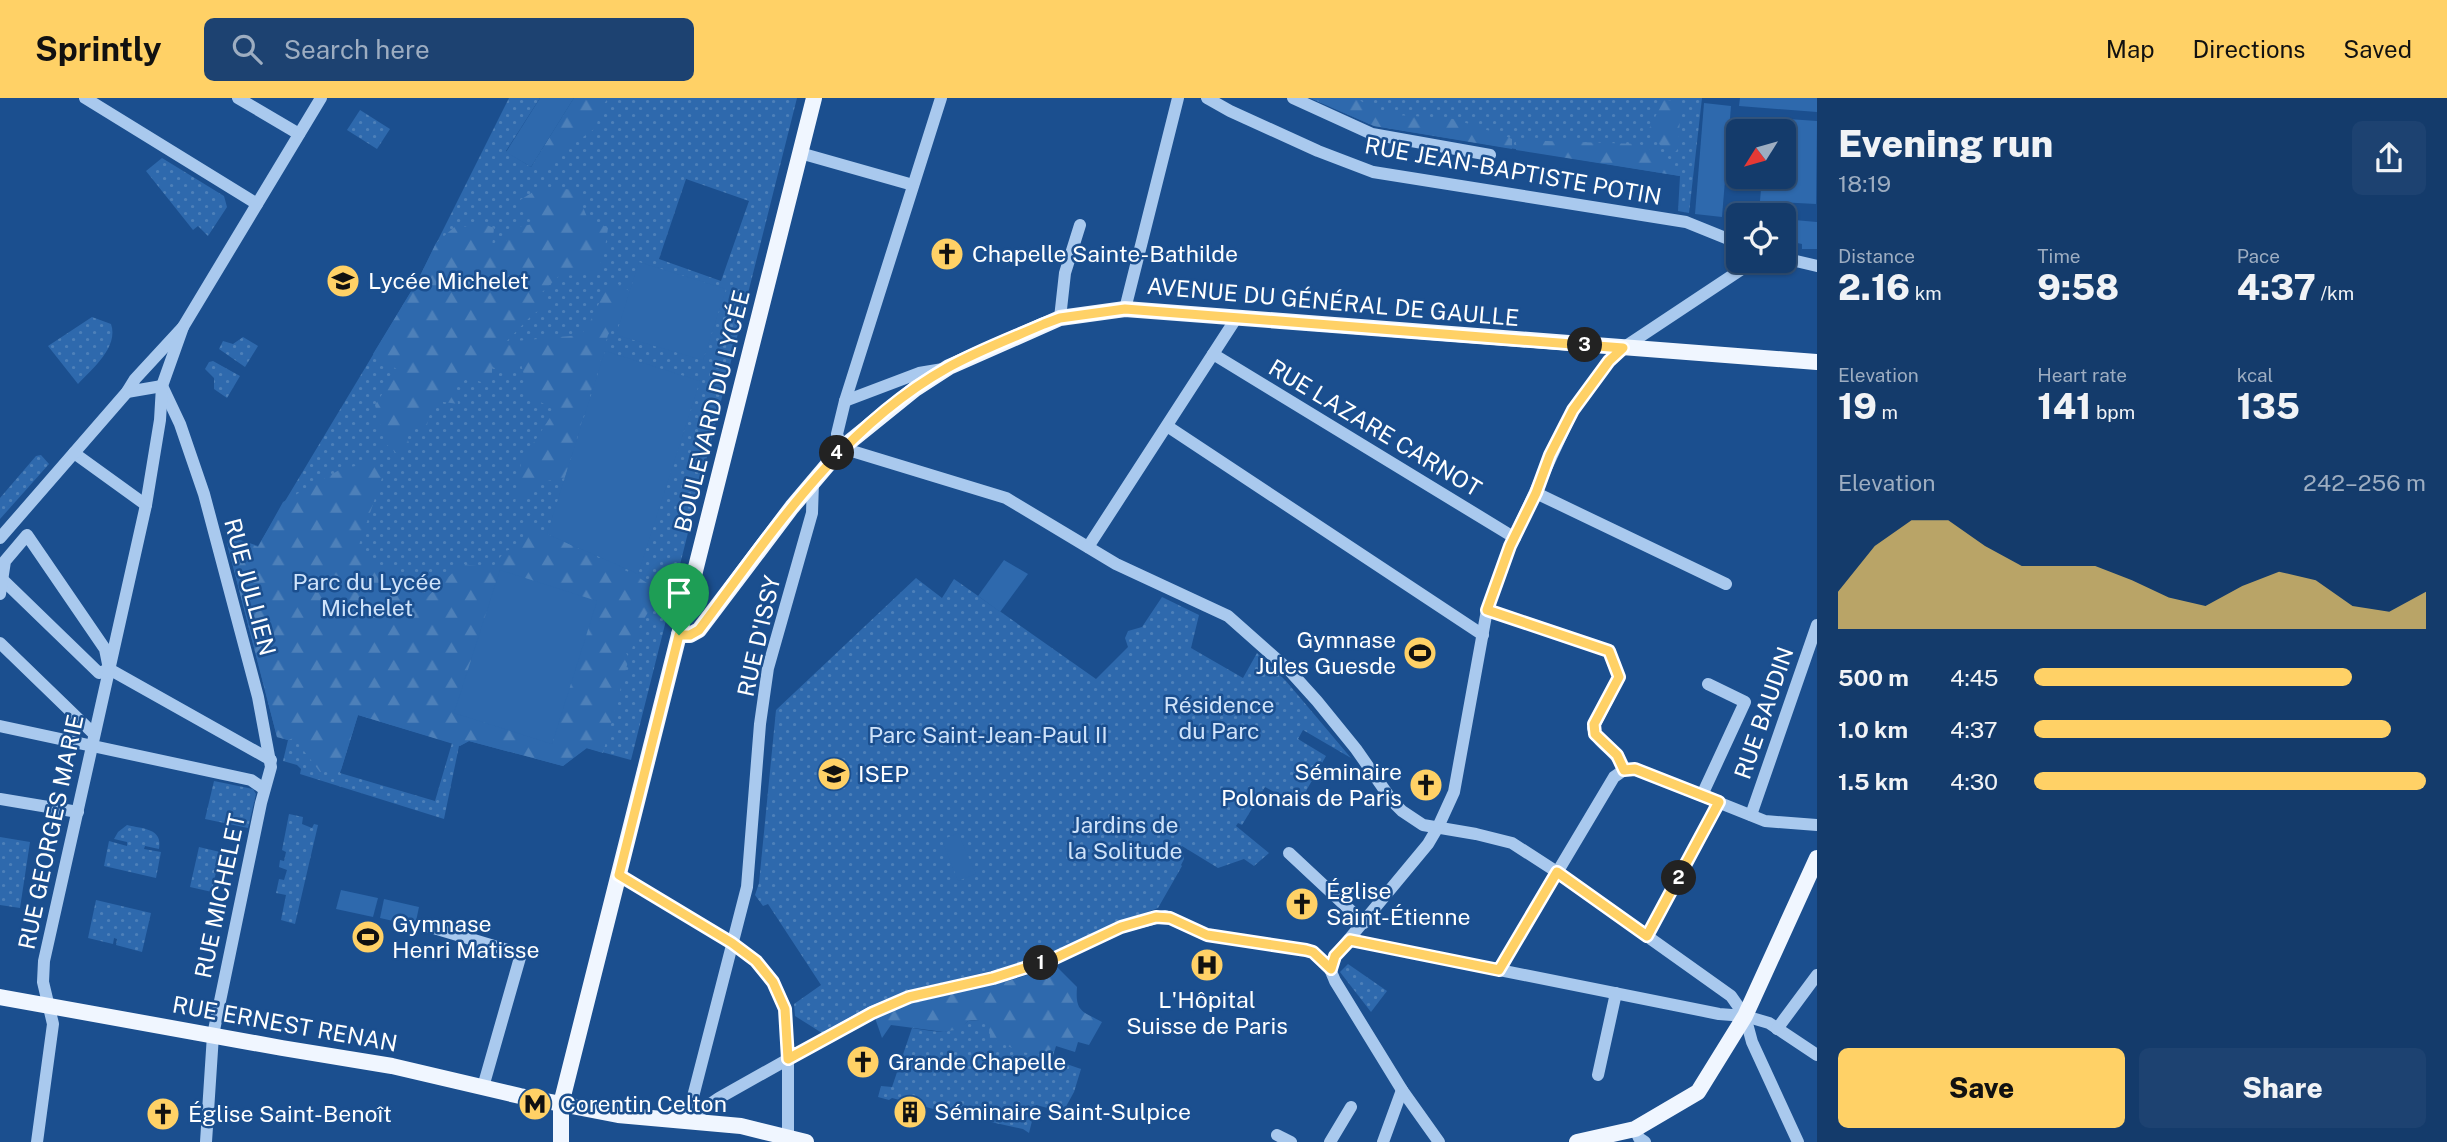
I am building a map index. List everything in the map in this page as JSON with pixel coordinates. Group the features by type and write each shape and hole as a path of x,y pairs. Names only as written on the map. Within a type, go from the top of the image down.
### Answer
{"main road":[{"name":"BOULEVARD DU LYCÉE","path":"561,1142 561,1104 814,98"},
{"name":"AVENUE DU GÉNÉRAL DE GAULLE","path":"679,635 690,635 699,630 842,447 915,389 947,368 1060,318 1125,309 1817,362"},
{"path":"1577,1142 1640,1136 1698,1092 1745,1016 1817,858"},
{"name":"RUE ERNEST RENAN","path":"0,997 392,1066 618,1115 741,1126 788,1140 806,1142"}],"street":[{"path":"85,98 257,204"},
{"path":"238,98 299,134"},
{"path":"0,538 127,392 135,379 183,327 321,98"},
{"path":"941,98 845,401 836,434 842,447 1006,498 1116,564 1228,616 1265,648 1317,701 1356,749 1393,802 1423,825 1512,843 1554,877 1647,936 1731,996 1745,1016 1752,1042 1798,1142"},
{"path":"1125,309 1178,98"},
{"name":"RUE JEAN-BAPTISTE POTIN","path":"1207,98 1318,151 1373,172 1686,222 1726,238"},
{"path":"1293,98 1371,134 1490,155"},
{"path":"800,153 913,185"},
{"path":"1060,318 1065,273 1080,225"},
{"path":"1796,261 1817,266"},
{"path":"1331,969 1335,956 1428,844 1454,792 1487,610 1510,546 1573,410 1609,361 1623,348 1736,273"},
{"path":"1088,547 1237,317"},
{"path":"162,386 183,327"},
{"path":"162,386 158,370 168,345"},
{"name":"RUE LAZARE CARNOT","path":"1213,354 1516,538"},
{"path":"845,401 919,373 947,368"},
{"path":"135,379 145,376 162,386"},
{"path":"127,392 162,386"},
{"name":"RUE GEORGES MARIE","path":"37,1142 53,1024 44,982 44,961 146,505 160,420 162,386"},
{"name":"RUE JULLIEN","path":"162,386 178,421 204,494 258,697 271,763"},
{"path":"160,420 170,416 178,421"},
{"path":"1167,425 1483,635"},
{"path":"74,453 146,505"},
{"name":"RUE D'ISSY","path":"687,1120 747,887 760,724 768,668 813,513 813,482"},
{"path":"1536,493 1726,584"},
{"path":"0,594 5,561 27,535 105,649 109,669 271,763"},
{"path":"2,579 99,673 109,669"},
{"path":"1487,610 1609,651 1619,677 1594,724 1593,731 1617,755 1624,770"},
{"name":"RUE BAUDIN","path":"1751,816 1817,625"},
{"path":"0,643 93,740"},
{"path":"1702,795 1745,702 1708,684"},
{"path":"0,726 93,740 251,780 264,789"},
{"name":"RUE MICHELET","path":"206,1142 213,1035 271,763"},
{"path":"1499,970 1614,777 1624,770 1635,769 1765,821 1817,825"},
{"path":"0,799 78,812"},
{"path":"1647,936 1719,802"},
{"path":"1289,853 1364,923"},
{"path":"619,875 732,943 756,961 773,982 785,1009 788,1140"},
{"path":"687,1120 719,1098 872,1013 909,997 993,978 1041,963 1121,927 1156,917 1170,918 1207,935 1313,952 1331,969 1335,981 1402,1090 1438,1142"},
{"path":"427,926 521,954 483,1087"},
{"path":"1350,940 1719,1014 1745,1016 1773,1026 1817,1055"},
{"path":"1773,1026 1817,975"},
{"path":"1598,1075 1616,993"},
{"path":"1383,1142 1402,1090"},
{"path":"1330,1142 1351,1107"},
{"path":"1277,1135 1291,1142"}],"green space":[{"name":"Parc du Lycée Michelet","path":"509,98 540,98 506,151 531,167 574,98 797,98 631,760 587,748 563,766 469,741 459,746 444,819 300,774 301,769 297,765 283,761 288,740 277,737 227,543 240,540 258,546 418,280","holes":["686,179 749,201 721,281 659,259","358,715 452,743 435,801 340,773"]},
{"path":"540,98 574,98 531,167 506,152"},
{"path":"574,98 608,98 598,113 597,127 576,142 550,168 538,172 533,164"},
{"path":"1310,98 1702,98 1689,213 1678,211 1680,176 1374,126"},
{"path":"1310,98 1356,98 1377,111 1454,119 1512,139 1512,149 1374,126"},
{"path":"1740,98 1817,98 1817,112 1739,106"},
{"path":"1664,100 1682,101 1677,150 1674,153 1661,146 1649,129"},
{"path":"1704,103 1731,106 1730,119 1726,119 1722,217 1695,214"},
{"path":"360,110 390,129 377,149 347,130"},
{"path":"1796,120 1817,121 1816,204 1760,201 1761,189 1796,189"},
{"path":"1516,141 1639,144 1668,158 1680,176 1516,150"},
{"path":"162,158 224,196 227,207 208,236 198,226 193,230 146,171"},
{"path":"541,187 576,190 587,217 608,228 604,254 596,274 559,276 538,296 549,303 531,316 506,342 581,335 611,280 628,290 630,299 608,335 565,478 540,482 515,505 521,462 555,410 522,392 525,379 521,364 509,373 492,367 492,386 470,378 456,384 458,404 437,401 431,409 427,425 414,425 407,437 410,447 407,452 396,453 385,443 375,405 398,370 373,354 418,280 436,243 458,224 464,227 479,222 494,228 492,247 506,241 512,228 533,224 517,202"},
{"path":"1796,220 1817,222 1817,249 1802,249 1802,244 1796,243"},
{"path":"639,262 726,289 703,360 616,335"},
{"path":"92,317 111,324 111,341 103,357 78,384 48,346"},
{"path":"243,337 258,346 245,367 219,349 223,341 233,344"},
{"path":"605,351 700,381 638,574 547,534"},
{"path":"213,361 240,376 227,398 214,389 214,378 205,369 209,362"},
{"path":"41,455 49,464 0,519 0,498 36,456"},
{"path":"370,463 381,468 382,478 359,545 373,562 393,570 406,590 424,600 462,564 492,568 505,551 521,546 526,524 635,575 650,585 653,604 638,629 632,649 625,651 629,658 603,753 586,748 563,766 469,741 460,746 358,715 341,770 320,772 294,738 288,740 277,737 227,543 240,540 258,547 283,502 341,469"},
{"path":"1004,560 1028,574 1000,612 978,596"},
{"path":"500,570 597,601 552,744 454,713"},
{"path":"916,578 942,598 954,579 1096,679 1128,647 1125,638 1128,631 1142,627 1162,597 1199,615 1191,648 1243,678 1257,653 1286,681 1351,758 1303,730 1298,739 1326,756 1298,805 1265,787 1242,825 1238,823 1236,826 1269,853 1254,866 1244,859 1218,868 1182,846 1182,866 1158,908 1099,930 1050,954 906,991 869,1007 822,1033 795,1016 794,1004 821,985 768,904 763,906 755,895 759,883 776,710"},
{"path":"214,781 253,789 256,794 248,828 205,819"},
{"path":"289,814 303,817 302,824 312,828 314,824 318,825 295,924 281,920 286,895 276,893 279,879 284,880 287,870 279,867 286,852 282,850"},
{"path":"127,825 145,829 158,837 159,849 145,846 144,849 161,852 156,878 104,866 109,841 127,846 127,842 114,839"},
{"path":"958,833 976,874 958,881 942,840"},
{"path":"0,837 30,842 20,908 0,905"},
{"path":"199,847 220,852 212,892 190,887"},
{"path":"341,890 378,898 373,917 336,909"},
{"path":"384,899 419,907 415,926 380,918"},
{"path":"96,900 151,913 142,952 116,945 117,939 114,938 113,944 88,938"},
{"path":"1348,964 1387,991 1371,1012 1340,972"},
{"path":"1056,966 1077,987 1077,1001 1081,1010 1102,1022 1089,1045 1078,1042 1075,1052 1056,1046 1042,1055 1021,1052 990,1038 985,1023 978,1020 968,1021 960,1029 944,1032 891,1025 882,1038 875,1018 912,1003 1008,981"},
{"path":"980,1020 990,1029 1056,1046 1052,1059 1081,1069 1074,1092 1063,1112 1036,1105 1029,1133 1023,1129 973,1118 973,1115 878,1097 881,1086 892,1087 912,1028 949,1031 968,1021"}],"place":[{"name":"Chapelle Sainte-Bathilde","path":"947,254"},
{"name":"Lycée Michelet","path":"343,281"},
{"name":"Gymnase Jules Guesde","path":"1420,653"},
{"name":"ISEP","path":"834,774"},
{"name":"Séminaire Polonais de Paris","path":"1426,785"},
{"name":"Église Saint-Étienne","path":"1302,904"},
{"name":"Gymnase Henri Matisse","path":"368,937"},
{"name":"L'Hôpital Suisse de Paris","path":"1207,965"},
{"name":"Grande Chapelle","path":"863,1062"},
{"name":"Corentin Celton","path":"535,1104"},
{"name":"Séminaire Saint-Sulpice","path":"910,1112"},
{"name":"Église Saint-Benoît","path":"163,1114"}],"route":[{"path":"1125,309 1623,348 1609,361 1573,410 1510,546 1487,610 1609,651 1619,677 1594,724 1595,734 1617,755 1624,770 1635,769 1719,802 1647,936 1557,872 1499,970 1350,940 1335,956 1331,969 1313,952 1207,935 1165,916 1156,917 1121,927 1053,959 993,978 909,997 872,1013 788,1059 785,1009 773,982 756,961 732,943 619,875 679,635 690,635 699,630 792,507 842,447 915,389 947,368 1060,318 1125,309"}],"park label":[{"name":"Résidence du Parc","path":"1219,718"},
{"name":"Parc Saint-Jean-Paul II","path":"988,735"},
{"name":"Jardins de la Solitude","path":"1125,838"}]}
